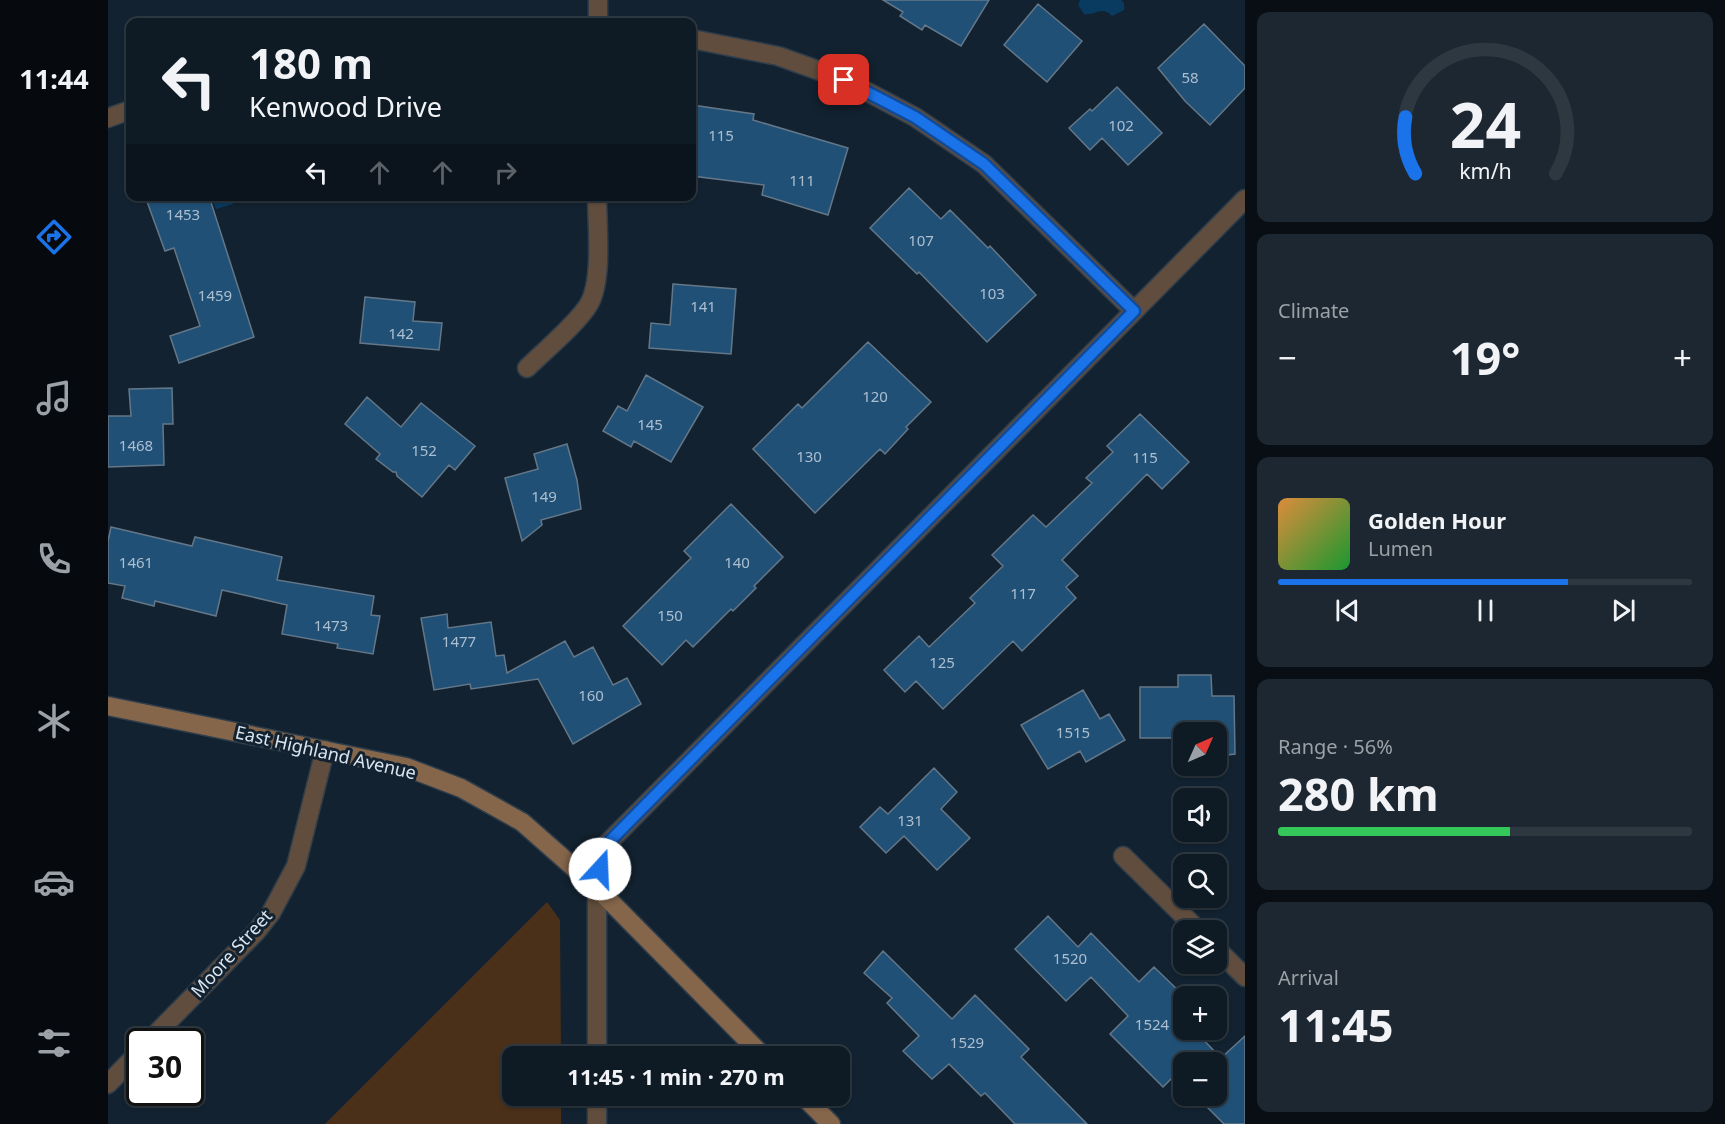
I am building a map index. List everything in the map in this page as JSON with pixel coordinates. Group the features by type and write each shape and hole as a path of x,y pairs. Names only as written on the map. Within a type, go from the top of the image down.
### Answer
{"street":[{"path":"597,18 598,0"},
{"path":"696,40 778,56 844,80 915,117 984,164 1134,311"},
{"path":"108,118 126,111"},
{"path":"597,1046 597,888 602,849 1245,199"},
{"path":"527,368 590,303 597,281 597,201"},
{"name":"East Highland Avenue","path":"108,706 406,767 461,788 522,822 597,888 753,1046"},
{"name":"Moore Street","path":"162,1028 256,932 271,913 296,866 325,750"},
{"path":"1123,856 1188,920"},
{"path":"1227,959 1245,976"},
{"path":"108,1084 126,1065"},
{"path":"597,1106 597,1124"},
{"path":"813,1106 831,1124"}],"shaded area":[{"path":"547,902 560,920 561,1046 502,1046 502,1106 561,1106 561,1124 325,1124"}],"water":[{"path":"1080,0 1121,0 1124,3 1124,10 1112,16 1105,11 1084,14 1078,5"},
{"path":"213,201 232,201 233,204 216,209"}],"building":[{"path":"883,0 989,0 961,46 925,25 922,30 900,16 903,12"},
{"path":"1038,4 1082,41 1047,82 1004,45"},
{"path":"1204,24 1245,66 1245,88 1210,125 1185,101 1158,68"},
{"path":"1117,87 1162,133 1128,165 1102,138 1090,150 1069,128 1090,109 1092,111"},
{"path":"696,106 754,114 753,120 848,148 828,215 762,195 764,185 696,176"},
{"path":"909,188 941,219 950,210 988,248 990,246 1036,295 987,342 919,272 917,274 870,228"},
{"path":"147,201 211,201 254,337 179,363 170,336 200,326 174,248 165,251"},
{"path":"673,284 736,289 731,354 649,348 651,323 670,325"},
{"path":"365,297 415,302 413,321 442,323 439,350 360,343"},
{"path":"868,342 931,402 906,427 908,429 885,454 880,449 815,513 753,449 798,404 802,408"},
{"path":"646,375 703,407 671,462 634,441 631,447 603,431 618,406 627,411"},
{"path":"172,388 173,424 163,424 164,465 108,467 108,416 131,416 129,389"},
{"path":"367,397 401,427 421,403 475,446 455,470 449,465 422,497 397,476 396,472 376,459 380,454 345,424"},
{"path":"1140,414 1189,462 1162,489 1147,474 1062,560 1078,576 1066,587 1076,598 1022,651 1013,641 943,709 916,681 905,692 884,670 919,636 929,647 975,603 970,598 1003,566 992,555 1033,515 1046,527 1092,483 1086,478 1113,452 1107,446"},
{"path":"567,444 577,480 581,509 541,520 542,525 522,541 505,478 538,469 534,454"},
{"path":"731,504 783,557 733,611 731,609 693,647 686,640 662,665 623,626 691,558 684,551"},
{"path":"111,527 192,546 195,537 282,557 277,580 374,596 371,615 380,616 373,654 337,648 338,644 282,634 287,605 222,590 216,616 155,601 154,606 122,598 125,586 108,583 108,541"},
{"path":"447,614 448,628 491,622 496,656 504,655 507,673 565,641 574,657 593,647 613,685 627,678 641,704 573,744 538,679 471,689 470,684 434,690 421,618"},
{"path":"1178,675 1211,675 1212,696 1234,696 1235,754 1227,755 1227,722 1173,722 1173,738 1140,738 1140,687 1178,687"},
{"path":"1083,690 1100,719 1109,714 1125,740 1086,762 1080,751 1048,769 1021,725"},
{"path":"934,768 957,792 941,809 970,838 937,870 904,836 886,853 860,827 880,807 888,814"},
{"path":"1048,916 1078,947 1091,933 1139,982 1154,967 1174,986 1173,1040 1204,1040 1215,1052 1173,1052 1173,1077 1163,1087 1110,1034 1128,1016 1091,977 1066,1001 1015,949"},
{"path":"883,951 952,1019 975,995 1029,1049 1021,1057 1087,1124 1015,1124 985,1093 981,1096 949,1064 932,1079 903,1051 919,1036 887,1003 892,998 864,973"},
{"path":"1245,1036 1245,1124 1224,1124 1206,1106 1227,1106 1227,1052"}],"route":[{"path":"600,869 602,849 1134,311 984,164 915,117 844,80"}]}
